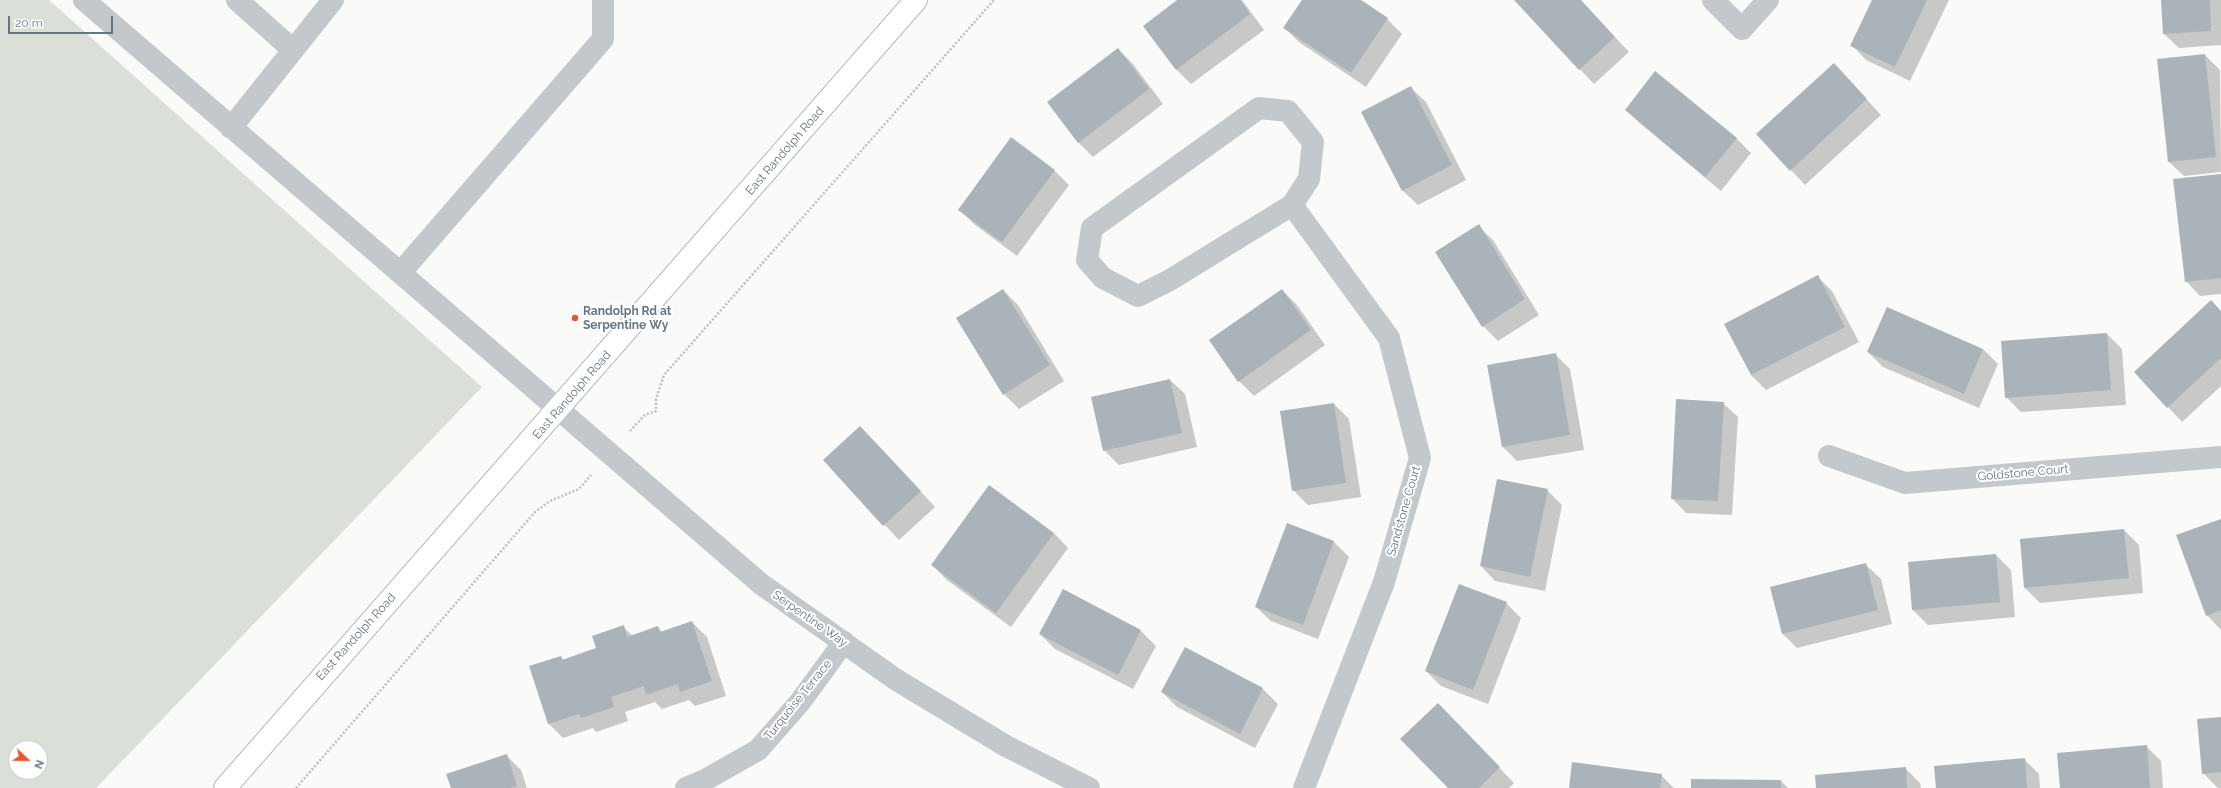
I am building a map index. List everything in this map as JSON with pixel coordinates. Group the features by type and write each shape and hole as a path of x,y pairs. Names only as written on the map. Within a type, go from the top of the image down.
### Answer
{"main road":[{"name":"East Randolph Road","path":"225,788 326,671 559,409 916,0"}],"street":[{"name":"Serpentine Way","path":"84,0 761,584 895,679 1006,746 1090,788"},
{"path":"237,0 293,50"},
{"path":"232,128 333,0"},
{"path":"401,272 604,39 603,0"},
{"path":"1713,0 1742,29 1768,0"},
{"path":"1260,108 1288,110 1312,142 1309,179 1292,205 1170,280 1138,296 1103,278 1087,260 1092,228 1260,108"},
{"name":"Sandstone Court","path":"1292,205 1389,338 1420,458 1384,582 1304,788"},
{"name":"Goldstone Court","path":"1830,456 1904,483 2221,457"},
{"name":"Turquoise Terrace","path":"686,788 703,781 758,750 800,702 844,642"}],"path":[{"path":"296,788 535,512 550,501 579,489 645,414 656,411 656,399 664,376 994,0"}],"shaded area":[{"path":"0,0 49,0 482,387 96,788 0,788"}],"building":[{"path":"1177,0 1240,0 1250,14 1176,70 1143,26"},
{"path":"1302,0 1361,0 1388,18 1351,73 1283,28"},
{"path":"1514,0 1581,0 1615,37 1579,70"},
{"path":"1872,0 1927,0 1895,67 1850,46"},
{"path":"2161,0 2210,0 2211,31 2163,34"},
{"path":"1118,48 1149,89 1078,143 1047,102"},
{"path":"2205,54 2216,157 2168,162 2157,59"},
{"path":"1834,63 1867,99 1790,171 1756,134"},
{"path":"1655,71 1737,138 1705,177 1625,110"},
{"path":"1411,86 1452,165 1402,191 1361,112"},
{"path":"1011,137 1055,170 1002,242 958,210"},
{"path":"2221,174 2221,278 2185,282 2173,179"},
{"path":"1479,224 1525,299 1482,327 1435,252"},
{"path":"1818,275 1845,327 1751,375 1724,324"},
{"path":"1003,289 1050,365 1003,395 956,318"},
{"path":"1282,289 1311,330 1238,382 1209,340"},
{"path":"2211,300 2221,311 2221,358 2167,408 2134,372"},
{"path":"1887,307 1983,349 1964,394 1867,352"},
{"path":"2107,333 2111,390 2005,398 2001,341"},
{"path":"1556,353 1570,435 1502,447 1487,365"},
{"path":"1170,379 1182,433 1103,451 1091,397"},
{"path":"1676,399 1724,402 1718,501 1671,499"},
{"path":"1334,403 1346,483 1292,491 1280,411"},
{"path":"860,426 921,491 883,526 823,460"},
{"path":"1497,479 1548,489 1530,577 1480,566"},
{"path":"989,485 1054,533 996,613 931,565"},
{"path":"2221,519 2221,610 2206,616 2176,535"},
{"path":"1287,523 1334,541 1303,625 1255,607"},
{"path":"2124,529 2129,578 2024,588 2020,539"},
{"path":"1996,554 2000,602 1912,610 1908,562"},
{"path":"1866,563 1878,610 1782,634 1770,587"},
{"path":"1459,584 1507,602 1473,690 1425,671"},
{"path":"1063,589 1141,630 1118,675 1039,634"},
{"path":"692,621 712,681 680,692 678,684 646,695 644,686 611,697 614,707 581,718 579,714 548,724 529,666 561,656 562,660 596,648 592,636 624,625 627,637 658,626 660,632"},
{"path":"1185,647 1263,688 1240,734 1161,692"},
{"path":"1438,703 1500,767 1479,788 1448,788 1400,739"},
{"path":"2221,717 2221,772 2202,774 2197,719"},
{"path":"2147,745 2150,788 2060,788 2057,753"},
{"path":"507,754 517,786 511,788 451,788 446,774"},
{"path":"2025,758 2027,788 1936,788 1934,766"},
{"path":"1572,762 1662,774 1660,788 1569,788"},
{"path":"1906,767 1907,788 1816,788 1815,775"},
{"path":"1691,779 1781,780 1781,788 1691,788"}],"place":[{"name":"Randolph Rd at Serpentine Wy","path":"575,318"}]}
